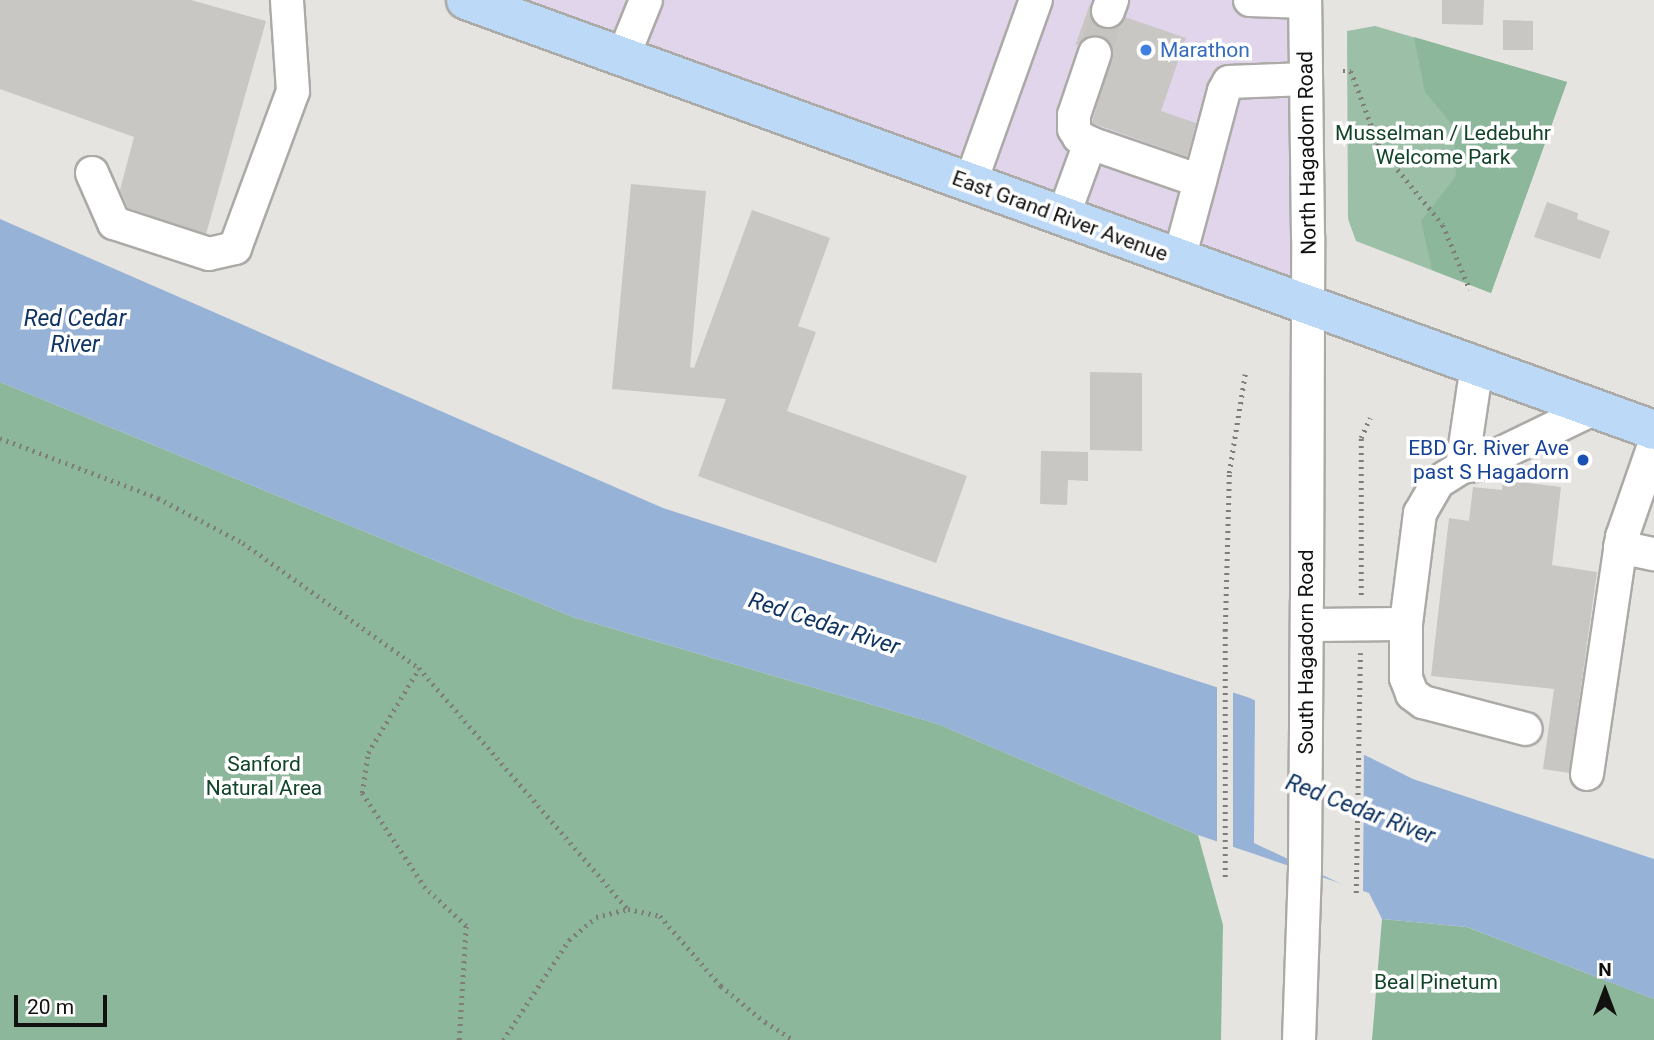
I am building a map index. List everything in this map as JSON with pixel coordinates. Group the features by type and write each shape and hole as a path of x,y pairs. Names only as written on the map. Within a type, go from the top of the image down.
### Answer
{"main road":[{"name":"East Grand River Avenue","path":"466,0 1654,430"}],"street":[{"path":"92,173 114,223 209,254 235,248 293,91 287,0"},
{"path":"623,57 646,0"},
{"path":"970,184 1036,0"},
{"path":"1250,0 1305,1"},
{"name":"North Hagadorn Road","path":"1305,1 1308,305"},
{"path":"1095,53 1074,115 1074,129 1079,137 1200,181"},
{"path":"1179,260 1224,91 1229,82 1306,79"},
{"path":"1063,217 1090,143"},
{"name":"South Hagadorn Road","path":"1299,1040 1305,868 1308,305"},
{"path":"1462,467 1477,365"},
{"path":"1526,729 1423,702 1412,694 1406,678 1406,624 1420,513 1438,482 1462,467 1478,465 1595,408"},
{"path":"1587,774 1620,547 1654,445"},
{"path":"1620,547 1654,554"},
{"path":"1307,625 1406,624"}],"path":[{"path":"1343,71 1351,71 1380,148 1443,225 1469,290"},
{"path":"1225,877 1225,631 1229,473 1245,374"},
{"path":"1356,893 1361,438 1370,418"},
{"path":"0,438 158,498 243,542 419,668 628,909"},
{"path":"419,668 369,753 362,793 425,888 466,926 459,1040"},
{"path":"503,1040 569,940 596,917 628,909 660,916 720,986 765,1022 794,1040"}],"shaded area":[{"path":"486,0 1300,0 1304,299"}],"green space":[{"name":"Musselman / Ledebuhr Welcome Park","path":"1375,26 1567,82 1491,293 1356,241 1348,219 1347,31"},
{"path":"1414,37 1567,82 1491,293 1432,270 1421,221 1456,176 1454,127 1425,92"},
{"name":"Sanford Natural Area","path":"0,382 573,617 938,724 1198,835 1223,925 1221,1040 0,1040"},
{"name":"Beal Pinetum","path":"1382,919 1467,927 1654,999 1654,1040 1372,1040"}],"water":[{"name":"Red Cedar River","path":"0,219 663,508 1250,698 1413,779 1654,859 1654,999 1467,927 1382,919 1369,893 1198,835 938,724 573,617 0,382"}],"pier":[{"path":"1217,684 1233,689 1233,850 1217,845"},
{"path":"1255,697 1364,751 1363,894 1254,843"}],"building":[{"path":"0,0 191,0 266,21 206,234 128,208 120,190 134,137 0,89"},
{"path":"1442,0 1484,0 1483,25 1442,24"},
{"path":"1090,4 1094,22 1102,28 1119,25 1125,17 1186,38 1161,111 1196,123 1187,157 1092,123 1113,50 1109,41 1100,35 1091,35 1075,46"},
{"path":"1503,20 1533,21 1533,50 1503,50"},
{"path":"631,184 706,191 690,367 694,368 752,210 830,238 798,326 816,332 787,411 967,476 936,563 698,476 726,399 612,389"},
{"path":"1547,202 1578,213 1577,219 1610,231 1600,259 1534,237"},
{"path":"1090,372 1142,373 1142,451 1090,450"},
{"path":"1041,451 1088,452 1088,481 1068,480 1067,505 1040,504"},
{"path":"1503,480 1561,487 1552,565 1597,572 1569,773 1543,769 1554,689 1431,676 1449,518 1469,521 1473,487 1502,490"}],"tunnel":[{"path":"1095,53 1108,11"}],"place":[{"name":"Marathon","path":"1146,50"},
{"name":"EBD Gr. River Ave past S Hagadorn","path":"1583,460"}]}
